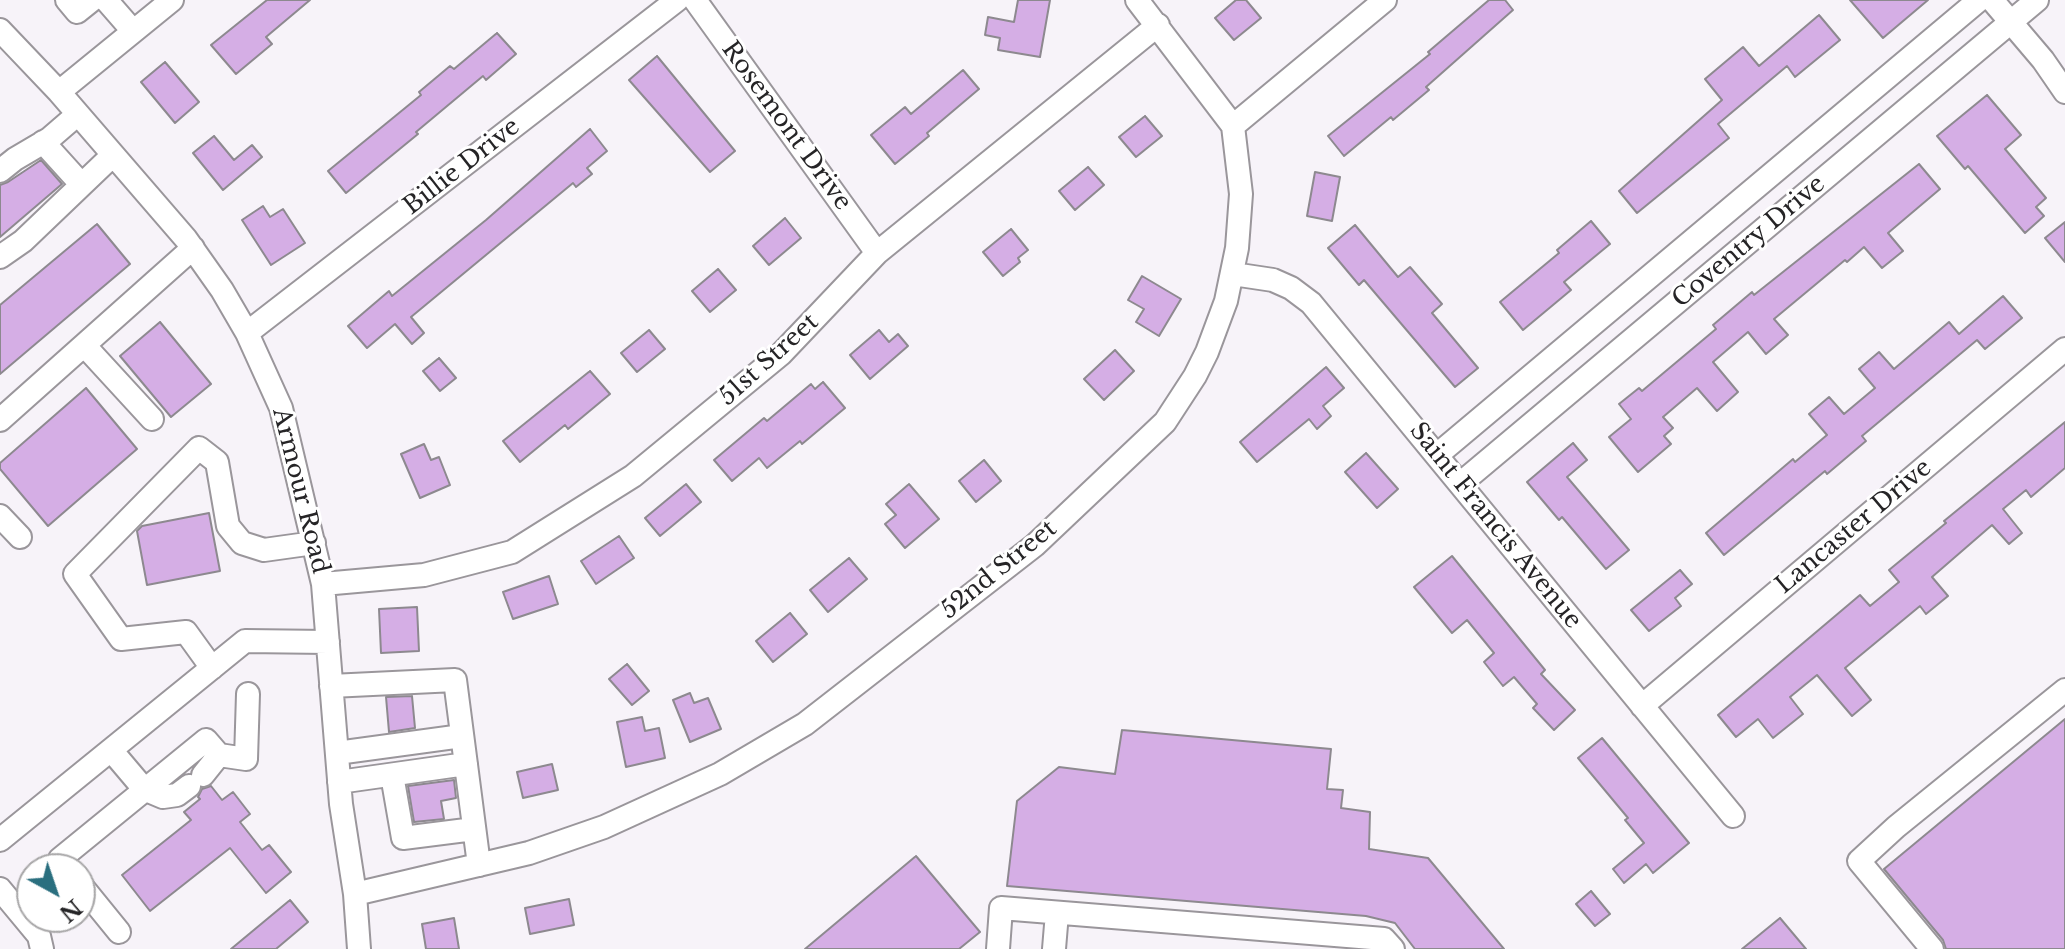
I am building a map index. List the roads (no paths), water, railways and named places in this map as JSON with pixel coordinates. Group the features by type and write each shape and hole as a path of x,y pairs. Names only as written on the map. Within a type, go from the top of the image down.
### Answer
{"street":[{"path":"67,0 77,12 92,0"},
{"path":"106,0 133,31"},
{"path":"59,92 172,0"},
{"name":"Billie Drive","path":"247,333 677,0"},
{"name":"Rosemont Drive","path":"695,0 877,253"},
{"path":"1137,0 1233,126 1385,0"},
{"name":"Coventry Drive","path":"1437,455 1979,0"},
{"path":"1992,0 2043,60 2065,92"},
{"name":"Coventry Drive","path":"1460,484 2037,0"},
{"name":"51st Street","path":"323,584 424,575 512,552 633,476 781,354 877,253 1158,25"},
{"name":"Armour Road","path":"0,30 59,92 193,248 247,333 281,408 323,584 339,782 355,894 359,949"},
{"path":"0,171 78,114"},
{"name":"52nd Street","path":"355,894 529,853 604,827 720,774 805,724 1035,545 1165,422 1207,352 1233,274 1239,234 1241,194 1233,126"},
{"path":"43,142 81,184"},
{"path":"0,257 23,241 113,155"},
{"path":"1713,224 1736,252"},
{"path":"0,420 193,248"},
{"name":"Saint Francis Avenue","path":"1233,274 1273,280 1291,288 1311,303 1733,816"},
{"path":"84,345 152,419"},
{"name":"Lancaster Drive","path":"1642,706 2065,349"},
{"path":"212,668 186,632 121,639 75,574 199,448 217,462 228,526 242,543 264,550 314,543"},
{"path":"0,516 20,537"},
{"path":"0,840 245,641 328,642"},
{"path":"331,686 455,680 479,865"},
{"path":"1932,949 1859,861 1896,827 2065,690"},
{"path":"67,853 206,740 219,755 246,759 248,694"},
{"path":"337,753 462,736"},
{"path":"111,750 144,789 163,797 177,795 219,755"},
{"path":"339,782 466,764"},
{"path":"392,775 403,838 474,829"},
{"path":"0,889 39,936 42,949"},
{"path":"96,904 119,932"},
{"path":"998,949 1001,908 1384,939 1393,949"},
{"path":"1054,949 1057,913"}]}
